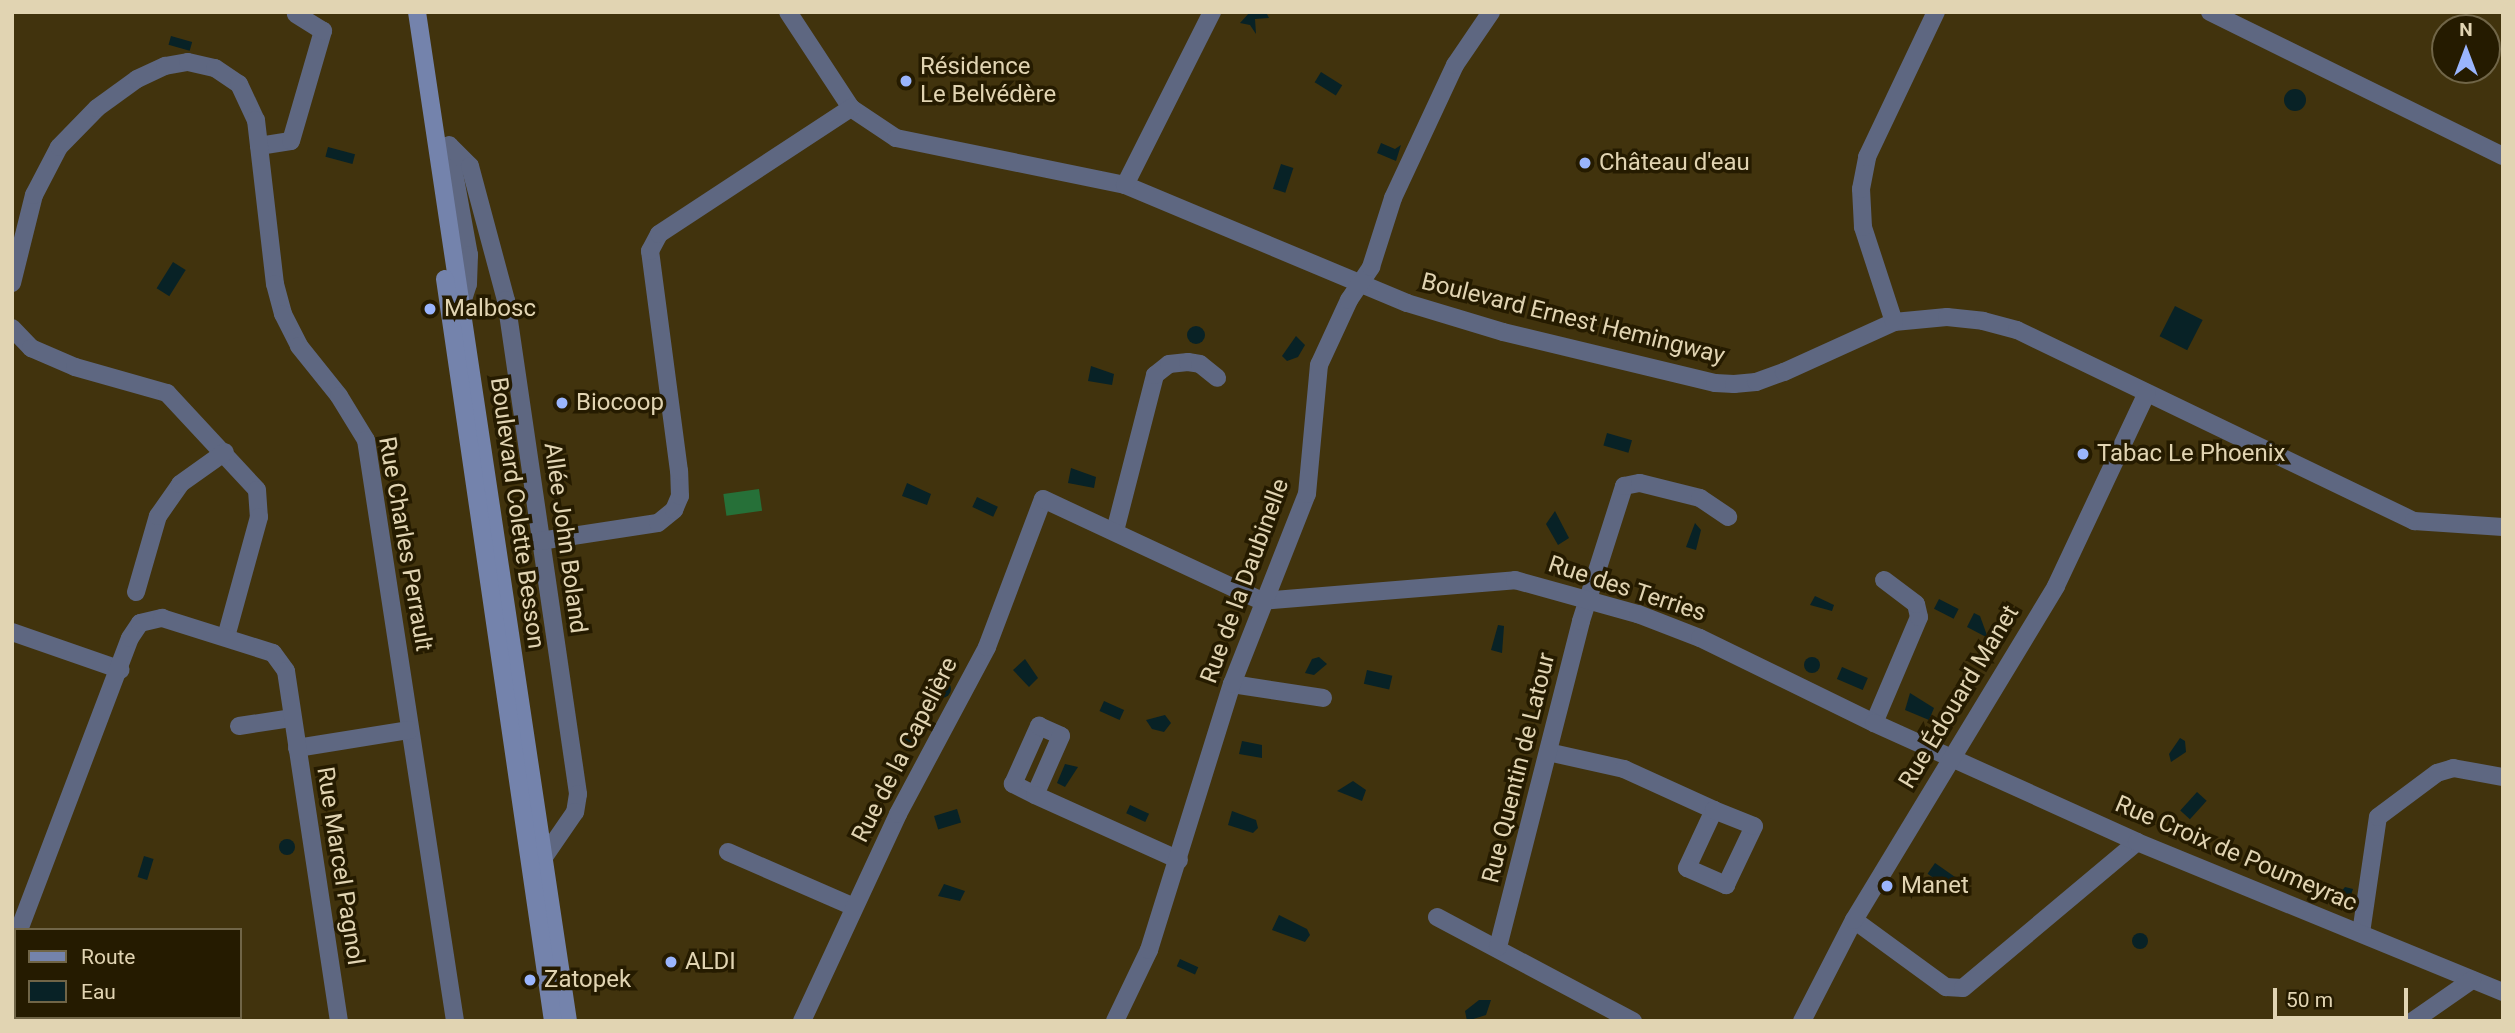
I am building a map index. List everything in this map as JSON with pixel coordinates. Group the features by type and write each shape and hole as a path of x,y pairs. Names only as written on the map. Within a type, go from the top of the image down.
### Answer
{"main road":[{"name":"Boulevard Colette Besson","path":"405,12 553,1021"},
{"name":"Boulevard Colette Besson","path":"417,12 568,1021"}],"street":[{"name":"Boulevard Ernest Hemingway","path":"788,12 850,108 896,138 1125,185 1360,285 1503,332 1715,383 1756,383 1894,322 1947,317 2018,330 2414,521 2503,527"},
{"name":"Rue de la Daubinelle","path":"1115,1021 1149,950 1232,684 1262,601 1307,494 1318,365 1371,267 1393,198 1455,65 1491,12"},
{"path":"1894,322 1863,227 1861,189 1867,157 1936,12"},
{"path":"2210,12 2503,156"},
{"path":"259,146 291,141 323,32 296,14"},
{"path":"1125,185 1206,14"},
{"name":"Rue Charles Perrault","path":"12,283 34,195 59,147 97,108 137,79 165,66 188,62 215,68 239,84 256,120 275,285 283,314 299,346 340,396 366,440 456,1021"},
{"path":"540,541 658,523 674,510 680,496 679,471 650,251 659,234 850,108"},
{"name":"Allée John Boland","path":"435,128 470,166 495,271 506,300 578,794 575,812 544,857"},
{"path":"450,146 469,255 468,284 461,306"},
{"path":"469,255 495,271"},
{"path":"12,328 31,348 75,367 167,393 225,452 257,490 259,517 226,637"},
{"path":"1217,378 1200,365 1188,362 1169,365 1155,375 1115,531 1262,601"},
{"name":"Rue Édouard Manet","path":"1802,1021 1854,920 2056,586 2147,393"},
{"path":"136,592 158,516 180,484 225,452"},
{"name":"Rue Quentin de Latour","path":"1498,947 1548,752 1624,486 1640,483 1700,498 1727,517"},
{"name":"Rue de la Capelière","path":"802,1021 854,907 987,647 1018,575 1043,499 1115,531"},
{"name":"Rue des Terries","path":"1262,601 1515,580 1590,601 1700,638 1874,723 1952,756"},
{"path":"1874,723 1919,617 1916,604 1884,580"},
{"name":"Rue Marcel Pagnol","path":"121,670 130,638 140,624 162,618 273,653 286,671 339,1021"},
{"path":"12,632 121,670 20,928"},
{"path":"1232,684 1323,698"},
{"path":"239,726 292,718"},
{"path":"297,748 410,730"},
{"path":"1548,752 1625,769 1714,810"},
{"name":"Rue Croix de Poumeyrac","path":"1952,756 2137,842 2503,992"},
{"path":"2361,933 2378,817 2437,773 2453,768 2503,777"},
{"path":"1035,795 1179,860"},
{"path":"1854,920 1945,987 1964,988 2137,842"},
{"path":"728,852 854,907"},
{"path":"1437,917 1633,1021"},
{"path":"2413,1021 2472,981"}],"green space":[{"path":"759,489 762,511 726,516 723,494"}],"water":[{"path":"1250,12 1266,12 1269,18 1255,19 1256,34 1250,25 1240,23"},
{"path":"171,36 192,42 190,51 169,45"},
{"path":"1321,72 1342,85 1336,95 1315,82"},
{"path":"2295,89 2303,92 2306,100 2303,108 2295,111 2287,108 2284,100 2287,92"},
{"path":"1381,143 1395,149 1401,145 1396,161 1377,153"},
{"path":"328,147 355,154 352,164 325,157"},
{"path":"1281,164 1293,168 1285,193 1273,189"},
{"path":"173,262 186,270 169,296 157,288"},
{"path":"2175,306 2203,320 2187,350 2160,336"},
{"path":"1196,326 1202,329 1205,335 1202,341 1196,344 1190,341 1187,335 1190,329"},
{"path":"1296,336 1305,345 1298,357 1287,361 1282,356"},
{"path":"1091,366 1114,374 1112,385 1088,381"},
{"path":"1607,433 1632,440 1628,453 1603,445"},
{"path":"1071,468 1096,477 1094,488 1068,483"},
{"path":"907,483 931,494 927,505 902,496"},
{"path":"977,497 998,507 993,517 972,507"},
{"path":"1555,511 1569,538 1558,545 1546,524"},
{"path":"1695,523 1701,530 1696,550 1686,547"},
{"path":"1815,596 1834,605 1832,611 1810,605"},
{"path":"1939,599 1959,609 1954,619 1934,609"},
{"path":"1974,613 1980,616 1988,638 1967,627"},
{"path":"1498,625 1504,626 1502,653 1491,650"},
{"path":"1319,657 1327,664 1314,675 1305,673 1312,659"},
{"path":"1812,657 1818,659 1818,671 1812,673 1806,671 1804,665 1806,659"},
{"path":"1025,659 1038,678 1029,687 1013,670"},
{"path":"1842,667 1868,678 1863,690 1837,679"},
{"path":"1367,670 1392,676 1389,689 1364,684"},
{"path":"942,680 948,683 951,689 948,695 942,698 936,695 933,689 936,683"},
{"path":"1910,693 1934,708 1929,720 1905,710"},
{"path":"1104,701 1124,710 1120,720 1100,711"},
{"path":"1165,715 1171,723 1164,732 1152,729 1146,720"},
{"path":"910,735 916,737 916,749 910,751 904,749 902,743 904,737"},
{"path":"2180,738 2185,741 2186,752 2171,762 2169,754"},
{"path":"1242,741 1262,745 1262,758 1239,754"},
{"path":"1065,764 1078,767 1065,787 1057,783"},
{"path":"1353,781 1366,790 1362,801 1337,791"},
{"path":"2197,792 2207,801 2190,819 2180,811"},
{"path":"1130,805 1149,814 1145,822 1126,813"},
{"path":"957,809 961,822 938,829 934,816"},
{"path":"1232,811 1256,820 1258,828 1253,833 1228,825"},
{"path":"287,839 293,841 293,853 287,855 281,853 279,847 281,841"},
{"path":"144,856 154,859 147,880 138,877"},
{"path":"1935,863 1958,879 1950,890 1928,874"},
{"path":"944,884 965,891 960,901 938,896"},
{"path":"2345,887 2353,889 2349,901 2342,905 2333,902"},
{"path":"1279,915 1307,929 1310,935 1305,942 1272,930"},
{"path":"2140,933 2146,935 2146,947 2140,949 2134,947 2132,941 2134,935"},
{"path":"1180,959 1198,967 1195,974 1177,966"},
{"path":"1479,1000 1491,1000 1486,1015 1467,1021 1465,1011"}],"place":[{"name":"Résidence Le Belvédère","path":"906,81"},
{"name":"Château d'eau","path":"1585,163"},
{"name":"Malbosc","path":"430,309"},
{"name":"Biocoop","path":"562,403"},
{"name":"Tabac Le Phoenix","path":"2083,454"},
{"name":"Manet","path":"1887,886"},
{"name":"ALDI","path":"671,962"},
{"name":"Zatopek","path":"530,980"}]}
